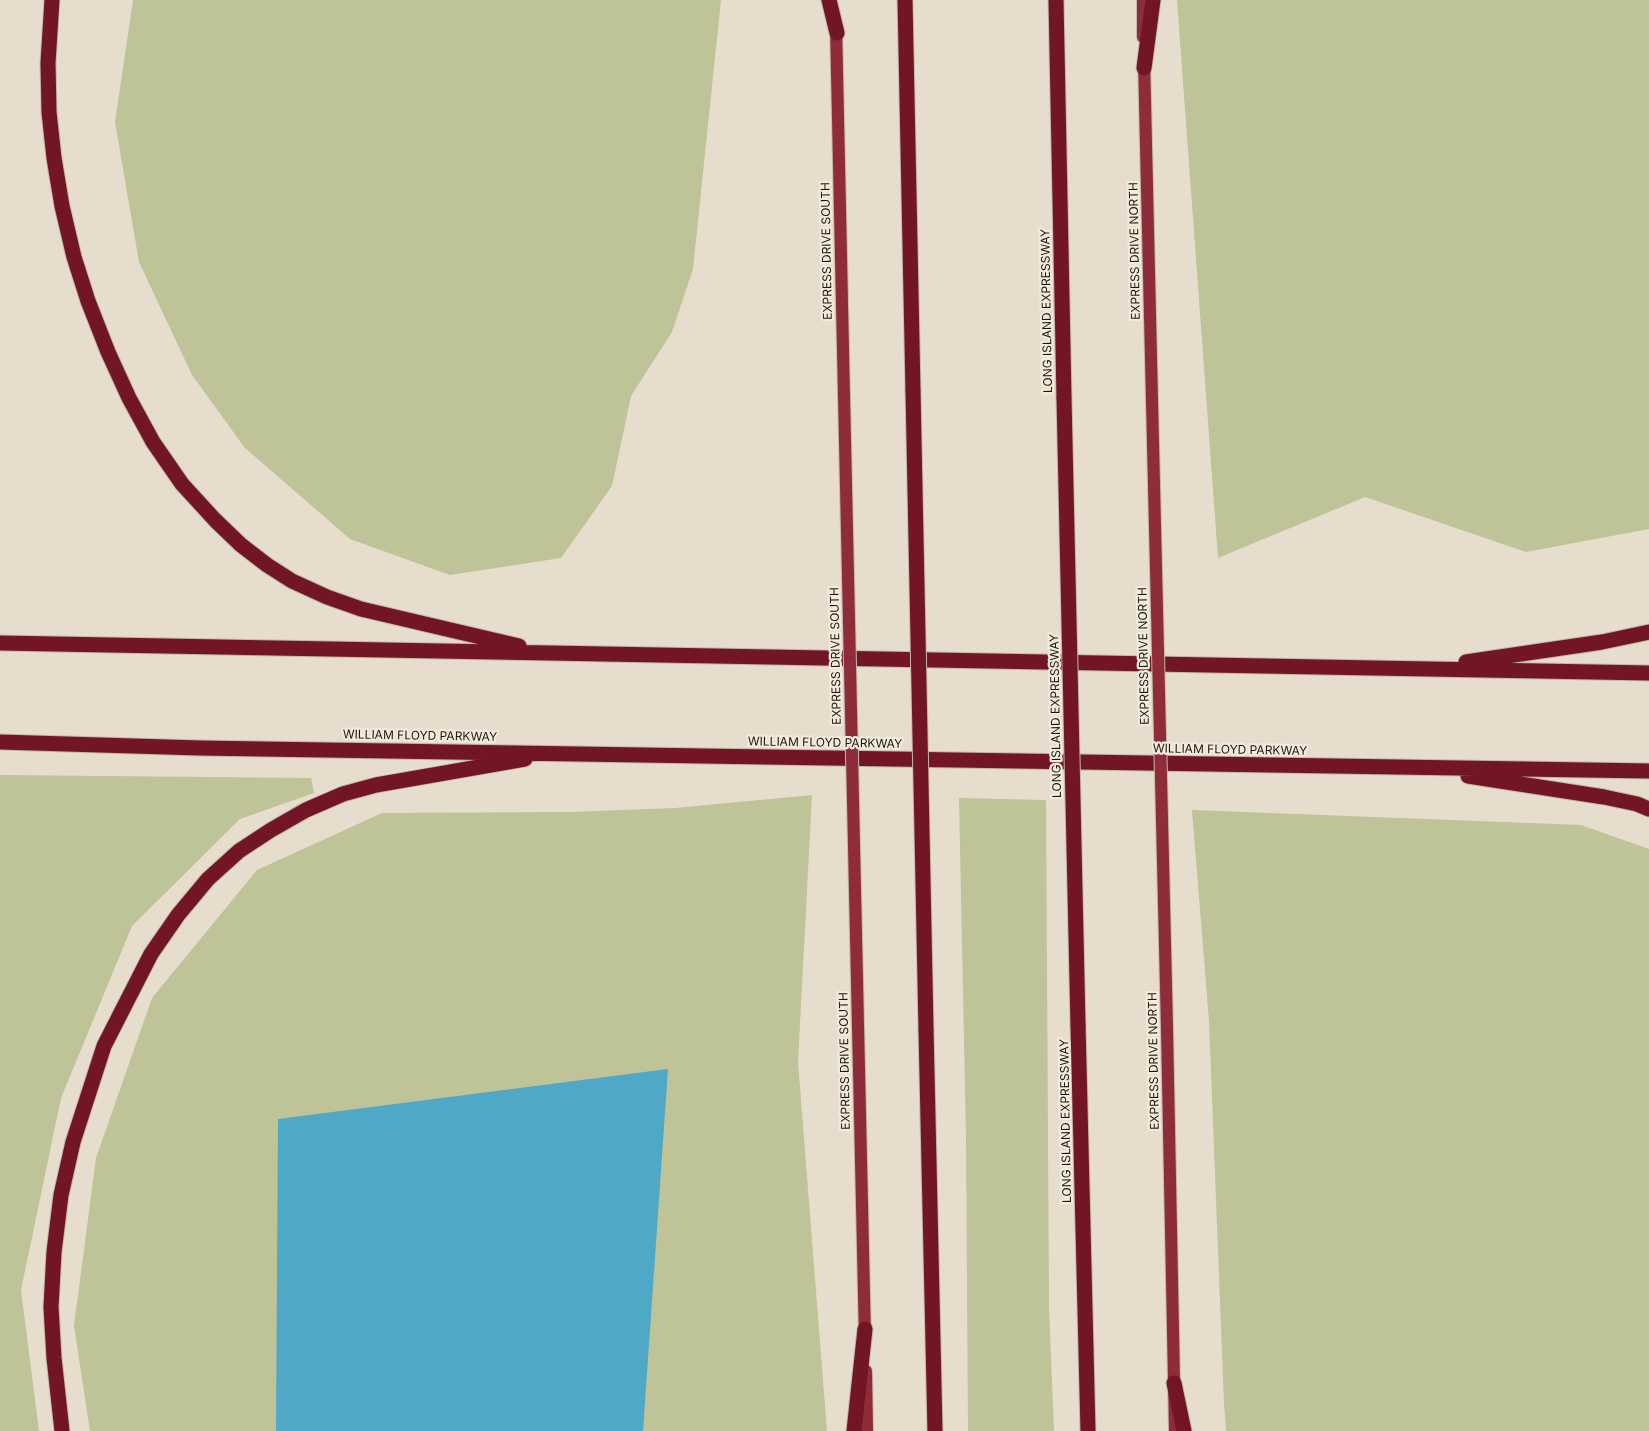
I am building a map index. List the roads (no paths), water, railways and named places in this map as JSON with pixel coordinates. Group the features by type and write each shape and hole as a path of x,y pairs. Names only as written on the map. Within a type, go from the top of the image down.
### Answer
{"highway":[{"path":"52,0 48,63 49,112 62,206 74,257 88,301 129,398 153,442 182,484 241,545 292,581 327,597 392,618 550,653"},
{"path":"829,0 836,33"},
{"path":"905,0 936,1431"},
{"name":"LONG ISLAND EXPRESSWAY","path":"1056,0 1088,1431"},
{"path":"1144,68 1153,0"},
{"path":"1422,669 1602,642 1649,632"},
{"path":"0,643 1649,673"},
{"name":"WILLIAM FLOYD PARKWAY","path":"0,742 200,748 1649,771"},
{"path":"62,1431 54,1358 51,1307 54,1252 61,1195 73,1142 104,1046 151,954 178,915 208,879 239,852 271,830 306,810 343,794 376,785 561,753"},
{"path":"1409,767 1604,797 1637,804 1649,809"},
{"path":"854,1431 865,1330"},
{"path":"1174,1383 1184,1431"}],"main road":[{"name":"EXPRESS DRIVE SOUTH","path":"836,0 867,1431"},
{"name":"EXPRESS DRIVE NORTH","path":"1142,0 1175,1431"}],"water":[{"path":"668,1069 643,1431 276,1431 278,1119"}]}
